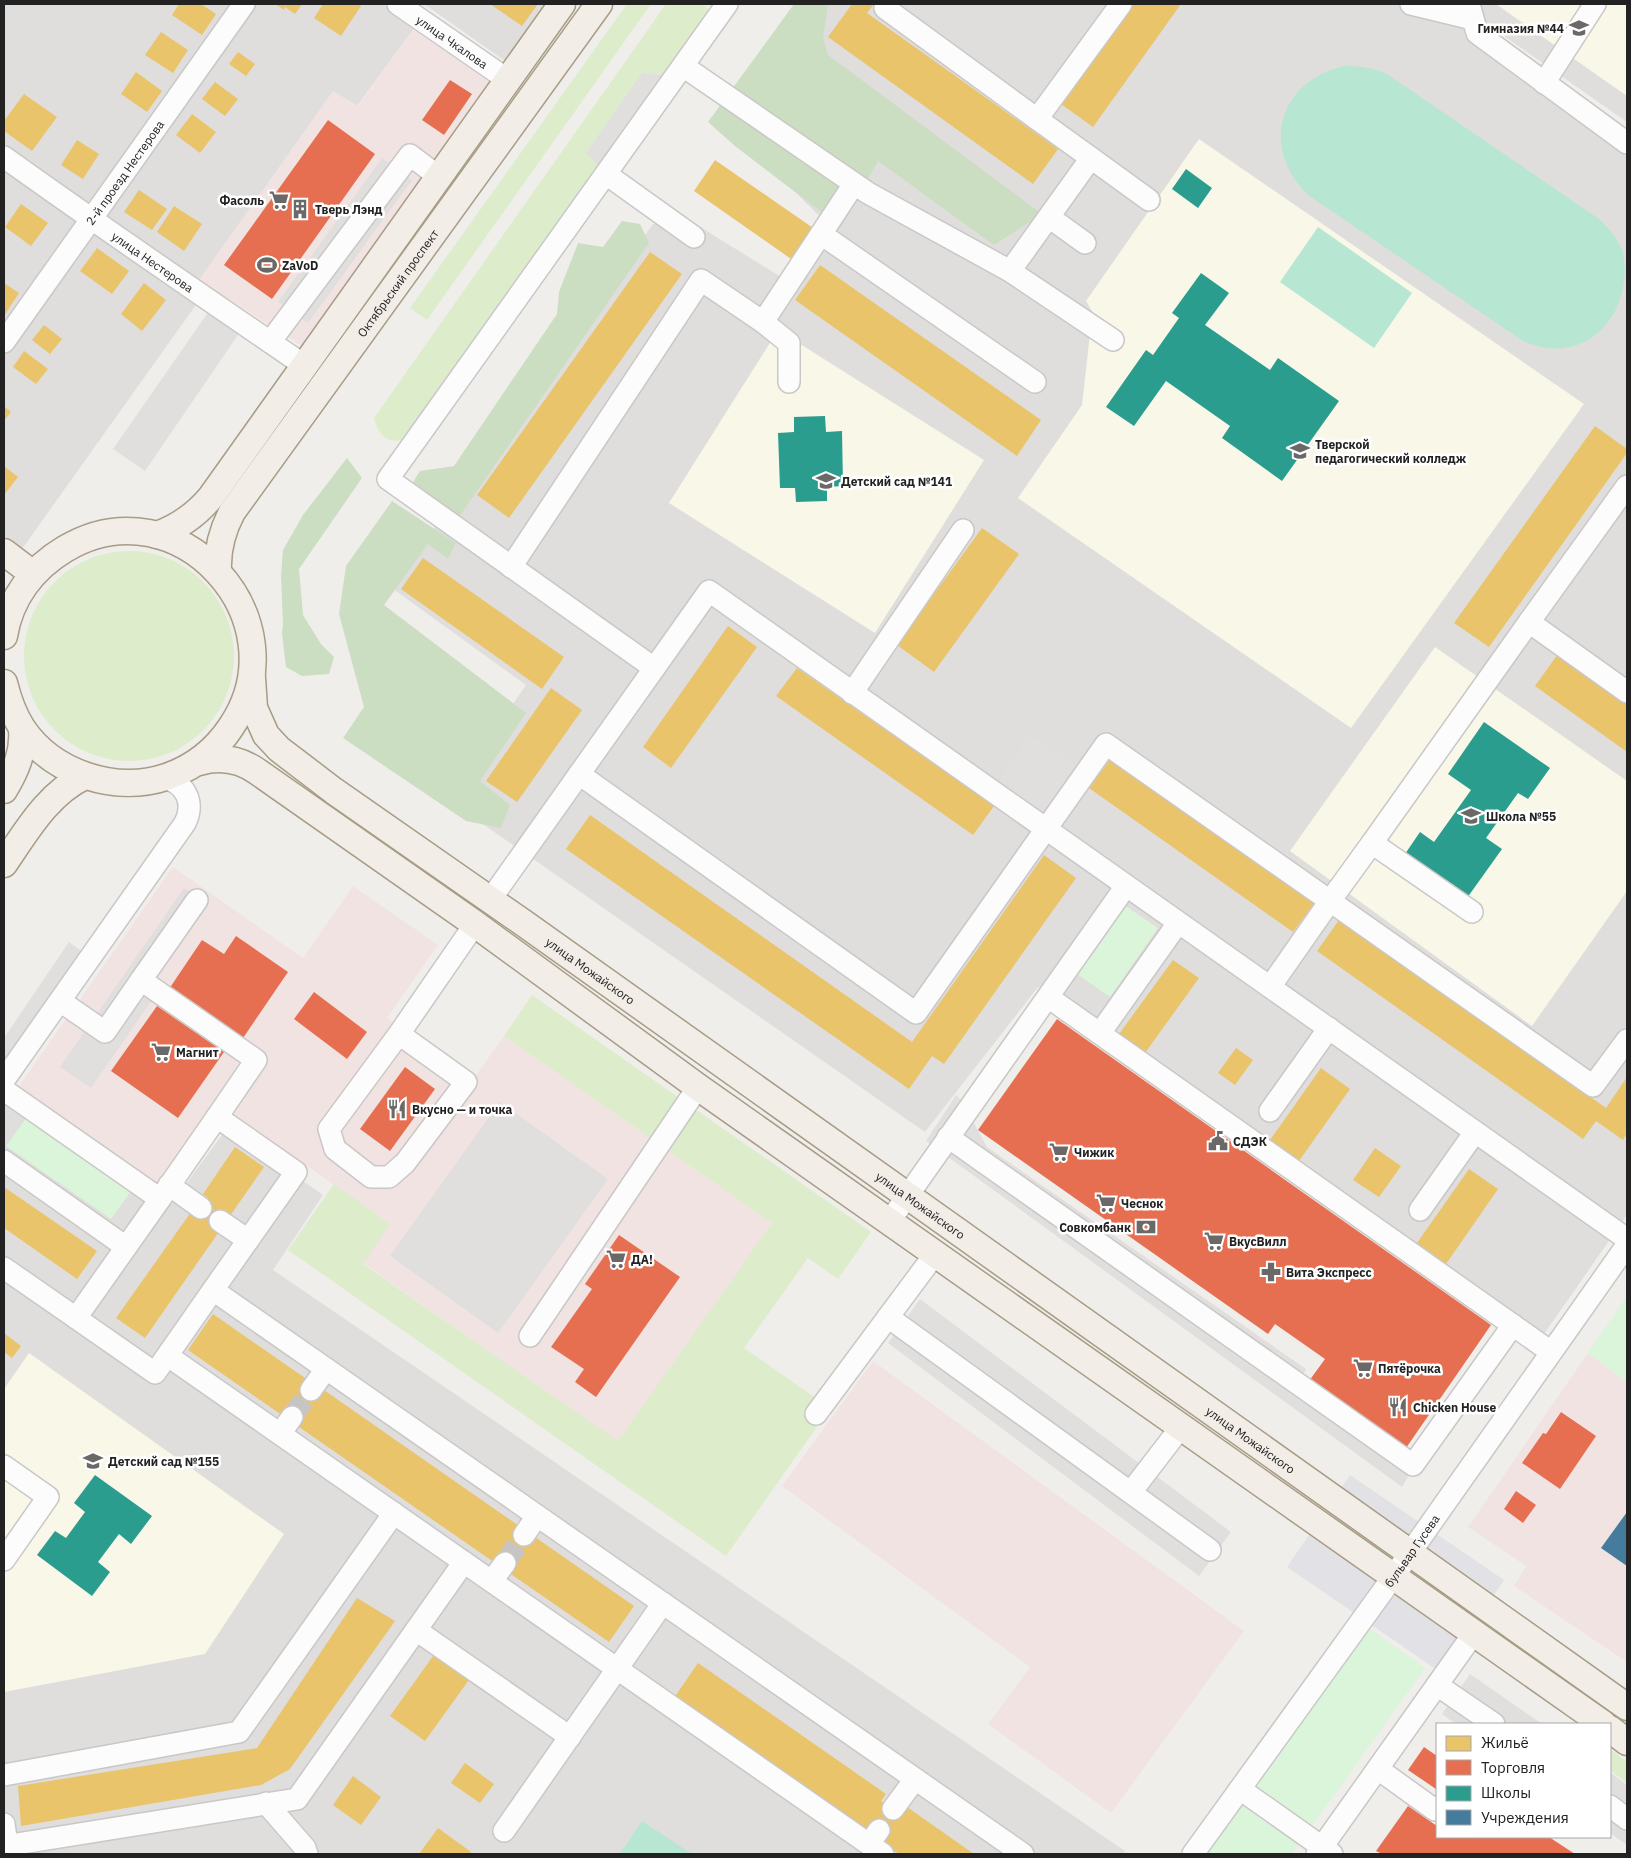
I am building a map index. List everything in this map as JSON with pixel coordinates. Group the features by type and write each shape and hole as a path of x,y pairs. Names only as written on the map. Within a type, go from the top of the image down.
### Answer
{"main road":[{"path":"157,535 184,522 207,502 562,4"},
{"name":"Октябрьский проспект","path":"218,571 221,537 232,512 599,4"},
{"path":"4,636 13,606 33,574 62,551 82,541 97,536 127,532 157,535 185,546 218,571 234,592 245,615 253,652 252,678 244,702 233,725 217,745 198,762"},
{"path":"4,552 33,574"},
{"name":"улица Можайского","path":"252,678 252,698 257,717 266,735 279,750 334,791 907,1195 1627,1707"},
{"path":"4,683 10,706 22,729 35,744 50,757 85,776 98,780 124,783 138,782 164,778 198,762 214,759 230,759 252,768 475,924 698,1087 1602,1723"},
{"path":"4,790 19,761 22,748 22,729"},
{"path":"4,864 52,798 65,787 85,776"},
{"path":"1611,1730 1627,1742"}],"street":[{"name":"2-й проезд Нестерова","path":"4,342 244,4"},
{"name":"улица Чкалова","path":"398,4 508,80"},
{"path":"888,4 884,8 1149,200"},
{"path":"1037,119 1121,4"},
{"path":"1411,4 1471,11 1477,33 1627,143"},
{"path":"1544,82 1595,4"},
{"path":"654,668 388,479 683,66 720,6"},
{"path":"683,66 868,194 1010,271 1113,340"},
{"path":"270,342 410,155 439,177"},
{"name":"улица Нестерова","path":"4,157 90,219 304,366"},
{"path":"1010,271 1091,158"},
{"path":"606,174 694,237"},
{"path":"762,322 854,184"},
{"path":"1049,217 1086,244"},
{"path":"821,234 1035,382"},
{"path":"511,566 701,280 790,342 789,382"},
{"path":"1270,987 1627,486"},
{"path":"852,693 963,530"},
{"path":"490,900 709,591 1627,1239"},
{"path":"1529,622 1627,692"},
{"path":"579,774 916,1013 1106,744 1593,1086 1627,1040"},
{"path":"4,1080 185,823 190,808 188,797 183,788 174,781 164,778"},
{"path":"1372,842 1472,912"},
{"path":"889,1222 1126,886"},
{"path":"60,1000 105,1032 197,900"},
{"path":"1100,1033 1178,923"},
{"path":"399,1034 466,1082 405,1163 389,1177 371,1177 335,1149 329,1129 399,1034 475,924"},
{"path":"76,1318 256,1060 141,980"},
{"path":"1048,997 1552,1352"},
{"path":"1270,1111 1328,1028"},
{"path":"530,1336 698,1087"},
{"path":"4,1090 164,1192 201,1208"},
{"path":"4,1268 155,1373 296,1172 217,1117"},
{"path":"1420,1210 1475,1132"},
{"path":"948,1137 1413,1465 1513,1325"},
{"path":"4,1161 126,1246"},
{"path":"220,1221 248,1240"},
{"name":"бульвар Гусева","path":"1193,1854 1393,1577 1627,1246"},
{"path":"816,1414 935,1254"},
{"path":"213,1290 1023,1854"},
{"path":"888,1317 1210,1550"},
{"path":"168,1356 617,1669 877,1843"},
{"path":"311,1390 326,1369"},
{"path":"280,1434 292,1417"},
{"path":"1131,1492 1181,1427"},
{"path":"4,1466 48,1497 4,1560"},
{"path":"4,1774 239,1732 394,1513"},
{"path":"524,1535 537,1516"},
{"path":"4,1824 6,1846 296,1799 464,1562"},
{"path":"492,1582 504,1563"},
{"path":"504,1831 663,1604"},
{"path":"416,1630 570,1737"},
{"path":"1240,1789 1324,1852 1378,1768 1474,1633"},
{"path":"1438,1685 1493,1723"},
{"path":"1378,1768 1435,1810 1436,1808"},
{"path":"893,1809 914,1779"},
{"path":"266,1803 305,1848 307,1854"},
{"path":"1611,1807 1627,1819"}],"shaded area":[{"path":"4,4 232,4 89,207 4,146"},
{"path":"255,4 383,4 415,27 357,106 333,92 199,280 106,216"},
{"path":"424,4 550,4 508,63"},
{"path":"797,4 1457,4 1465,35 1627,153 1627,1215 1542,1337 1038,987 925,1132 447,799 526,685 389,586 444,516 653,224 687,219 791,283 824,221 719,115"},
{"name":"Гимназия №44","path":"1479,4 1627,4 1627,122 1484,22"},
{"name":"Гимназия №44","path":"1496,4 1627,4 1627,96 1564,52"},
{"path":"415,27 495,83 305,348 199,280 333,91 358,106"},
{"path":"642,73 664,75 599,167 586,153"},
{"name":"Тверской педагогический колледж","path":"1199,139 1584,404 1351,728 1018,498 1082,405 1091,325 1095,316 1086,301"},
{"path":"382,158 412,180 308,323 278,302"},
{"path":"4,170 78,221 4,328"},
{"path":"91,231 198,302 22,549 4,536 4,354"},
{"path":"209,311 240,332 145,471 113,449"},
{"name":"Детский сад №141","path":"778,330 984,460 875,633 669,503"},
{"name":"Школа №55","path":"1435,647 1627,781 1627,891 1532,1026 1290,851"},
{"path":"1030,735 1079,768 1046,817 997,784"},
{"path":"173,867 303,958 353,886 438,945 387,1018 474,1078 504,1036 772,1223 618,1442 363,1263 390,1224 216,1102 158,1184 19,1086"},
{"path":"184,888 208,904 156,978 163,984 91,1088 60,1067"},
{"path":"69,942 83,952 4,1068 4,1038"},
{"path":"4,1095 169,1207 227,1128 323,1195 273,1270 1125,1851 1122,1854 4,1854"},
{"path":"956,1095 961,1100 987,1147 1306,1369 1296,1391 1412,1470 1402,1487 926,1141"},
{"path":"500,1102 608,1179 498,1333 390,1256"},
{"path":"920,1299 1231,1532 1199,1576 888,1343"},
{"name":"Детский сад №155","path":"29,1353 284,1534 205,1654 4,1692 4,1389"},
{"path":"1588,1353 1627,1382 1627,1662 1514,1586 1526,1566 1468,1527"},
{"path":"873,1361 1244,1631 1111,1813 988,1724 1030,1667 782,1486"},
{"path":"1350,1475 1504,1580 1440,1672 1287,1567"},
{"path":"1470,1674 1541,1723 1455,1723 1442,1714"},
{"path":"1611,1773 1627,1785 1627,1845 1611,1834"}],"green space":[{"path":"627,4 651,4 427,320 410,308"},
{"path":"666,4 702,4 710,10 664,75 642,73 587,153 599,167 408,438 395,441 386,438 379,431 374,418"},
{"path":"794,4 828,4 823,38 828,55 1042,214 994,245 878,161 841,227 735,146 708,122"},
{"path":"1345,66 1367,68 1387,74 1599,219 1610,230 1623,253 1625,269 1620,300 1605,326 1593,337 1580,344 1564,348 1543,347 1523,341 1311,197 1295,179 1285,160 1281,139 1283,120 1291,102 1304,86 1322,74"},
{"path":"622,221 640,224 649,243 459,517 413,482 420,471 454,466 557,314 559,292 578,243 603,247"},
{"path":"1318,227 1412,293 1374,348 1280,282"},
{"path":"347,458 362,478 299,569 303,615 321,644 334,657 329,674 302,676 286,667 282,633 281,576 283,550 303,515"},
{"path":"392,501 456,543 448,559 428,544 384,605 526,713 480,781 510,805 501,828 466,821 343,738 364,707 339,614 346,566"},
{"path":"129,551 149,553 178,563 196,575 210,589 226,616 232,636 234,656 232,676 222,705 210,723 196,737 169,753 149,759 129,761 109,759 80,749 62,737 48,723 32,696 26,676 24,656 26,636 36,607 48,589 62,575 89,559 109,553"},
{"path":"1121,903 1158,928 1110,997 1074,972"},
{"path":"532,995 871,1232 838,1279 808,1258 744,1348 830,1408 726,1556 288,1250 334,1184 390,1224 363,1264 618,1441 772,1223 504,1036"},
{"path":"29,1114 134,1187 111,1219 6,1146"},
{"path":"1627,1296 1627,1382 1588,1353"},
{"path":"1368,1627 1425,1668 1292,1854 1205,1854"},
{"path":"1611,1750 1627,1762 1627,1783 1611,1771"},
{"path":"642,1821 692,1854 620,1854"}],"building: Жильё":[{"path":"179,4 201,4 216,14 202,35 172,15"},
{"path":"275,4 302,4 295,14 285,7 284,10"},
{"path":"323,4 359,4 361,6 341,36 314,18"},
{"path":"490,4 538,4 522,26"},
{"path":"852,4 874,4 867,13 1058,149 1033,184 828,37"},
{"path":"1134,4 1181,4 1093,127 1061,104"},
{"path":"161,32 188,50 173,73 145,55"},
{"path":"238,52 255,64 246,76 229,64"},
{"path":"136,72 162,91 147,112 121,94"},
{"path":"215,82 238,99 225,116 202,99"},
{"path":"24,94 57,117 32,151 4,131 4,121"},
{"path":"192,114 216,132 200,153 176,135"},
{"path":"77,140 99,154 83,179 61,165"},
{"path":"715,160 816,230 794,261 694,191"},
{"path":"139,190 167,209 152,230 124,212"},
{"path":"21,204 48,223 31,246 5,227"},
{"path":"174,206 202,224 184,251 157,232"},
{"path":"97,248 129,271 112,294 80,271"},
{"path":"650,252 682,274 509,518 477,495"},
{"path":"820,265 1041,420 1017,456 795,300"},
{"path":"4,283 19,293 4,316"},
{"path":"144,283 166,300 142,331 121,314"},
{"path":"44,325 62,339 50,354 32,340"},
{"path":"24,351 48,369 36,384 13,367"},
{"path":"4,406 11,412 4,421"},
{"path":"1595,426 1627,449 1627,453 1489,647 1454,623"},
{"path":"4,466 18,477 4,495"},
{"path":"982,528 1019,554 934,672 897,645"},
{"path":"423,558 564,657 542,689 401,589"},
{"path":"728,626 757,647 671,768 643,747"},
{"path":"1558,654 1627,704 1627,752 1535,686"},
{"path":"797,668 994,806 973,835 776,696"},
{"path":"551,688 582,710 517,802 486,781"},
{"path":"1111,758 1315,902 1293,932 1089,788"},
{"path":"590,815 912,1042 1044,855 1076,878 944,1064 932,1056 909,1089 566,849"},
{"path":"1339,920 1606,1108 1627,1077 1627,1133 1623,1140 1596,1121 1583,1139 1317,951"},
{"path":"1173,960 1199,978 1145,1053 1119,1034"},
{"path":"1236,1048 1253,1060 1235,1085 1218,1073"},
{"path":"1321,1068 1350,1089 1299,1161 1270,1140"},
{"path":"235,1147 264,1167 145,1338 116,1318 191,1212 196,1215 208,1198 203,1194"},
{"path":"1375,1148 1401,1166 1379,1197 1353,1180"},
{"path":"1469,1169 1498,1189 1446,1264 1417,1243"},
{"path":"4,1187 97,1251 77,1279 4,1228"},
{"path":"213,1314 305,1378 302,1383 311,1390 321,1388 634,1606 609,1642 188,1350"},
{"path":"4,1333 21,1346 12,1358 4,1352"},
{"path":"357,1598 395,1621 290,1769 261,1785 21,1826 18,1786 257,1748"},
{"path":"436,1652 471,1677 425,1741 390,1716"},
{"path":"698,1663 886,1794 881,1801 901,1815 907,1807 974,1854 899,1854 883,1843 888,1836 870,1824 864,1831 674,1698"},
{"path":"465,1763 494,1784 480,1803 451,1783"},
{"path":"353,1776 381,1797 361,1825 333,1805"},
{"path":"438,1828 471,1852 469,1854 419,1854"}],"building: Торговля":[{"path":"450,80 472,94 444,135 422,120"},
{"name":"Тверь Лэнд","path":"328,120 375,154 272,299 224,265"},
{"path":"236,936 288,972 243,1038 169,989 202,940 224,954"},
{"path":"314,992 367,1032 347,1059 294,1019"},
{"path":"157,1006 224,1052 178,1118 111,1071"},
{"path":"1057,1019 1491,1325 1406,1448 1309,1381 1325,1359 1275,1324 1268,1334 978,1130"},
{"name":"Вкусно — и точка","path":"405,1067 435,1089 390,1151 360,1129"},
{"path":"619,1235 680,1277 596,1397 575,1382 584,1369 551,1347 592,1289 585,1284"},
{"path":"1561,1412 1596,1436 1560,1489 1522,1463 1543,1433 1546,1434"},
{"path":"1516,1491 1536,1505 1523,1523 1504,1509"},
{"path":"1424,1747 1436,1755 1436,1789 1408,1770"},
{"path":"1408,1806 1436,1825 1436,1838 1551,1838 1575,1854 1382,1854 1376,1851"}],"building: Школы":[{"path":"1186,169 1212,188 1198,208 1172,189"},
{"path":"1201,273 1229,293 1205,325 1270,370 1278,358 1339,401 1282,481 1222,438 1230,426 1166,381 1134,426 1106,407 1146,350 1153,355 1179,318 1172,313"},
{"path":"825,416 826,432 842,431 843,486 827,487 827,501 796,502 795,488 780,488 778,433 794,432 794,417"},
{"path":"1484,722 1550,768 1528,799 1518,793 1486,838 1502,849 1467,898 1405,854 1420,832 1434,842 1471,790 1448,774"},
{"path":"95,1475 152,1516 131,1544 119,1534 98,1562 110,1572 92,1596 37,1555 55,1531 66,1538 85,1512 74,1503"}],"building: Учреждения":[{"path":"1627,1512 1627,1566 1601,1548"}],"tunnel":[{"path":"292,1417 311,1390"},
{"path":"505,1563 524,1535"}],"place":[{"name":"Гимназия №44","path":"1579,28"},
{"name":"Фасоль","path":"279,200"},
{"name":"Тверь Лэнд","path":"300,209"},
{"name":"ZaVoD","path":"267,265"},
{"name":"Тверской педагогический колледж","path":"1300,451"},
{"name":"Детский сад №141","path":"826,481"},
{"name":"Школа №55","path":"1471,816"},
{"name":"Магнит","path":"161,1052"},
{"name":"Вкусно — и точка","path":"397,1109"},
{"name":"СДЭК","path":"1218,1141"},
{"name":"Чижик","path":"1059,1152"},
{"name":"Чеснок","path":"1106,1203"},
{"name":"Совкомбанк","path":"1146,1227"},
{"name":"ВкусВилл","path":"1214,1241"},
{"name":"ДА!","path":"616,1259"},
{"name":"Вита Экспресс","path":"1271,1272"},
{"name":"Пятёрочка","path":"1363,1368"},
{"name":"Chicken House","path":"1398,1407"},
{"name":"Детский сад №155","path":"93,1461"}]}
